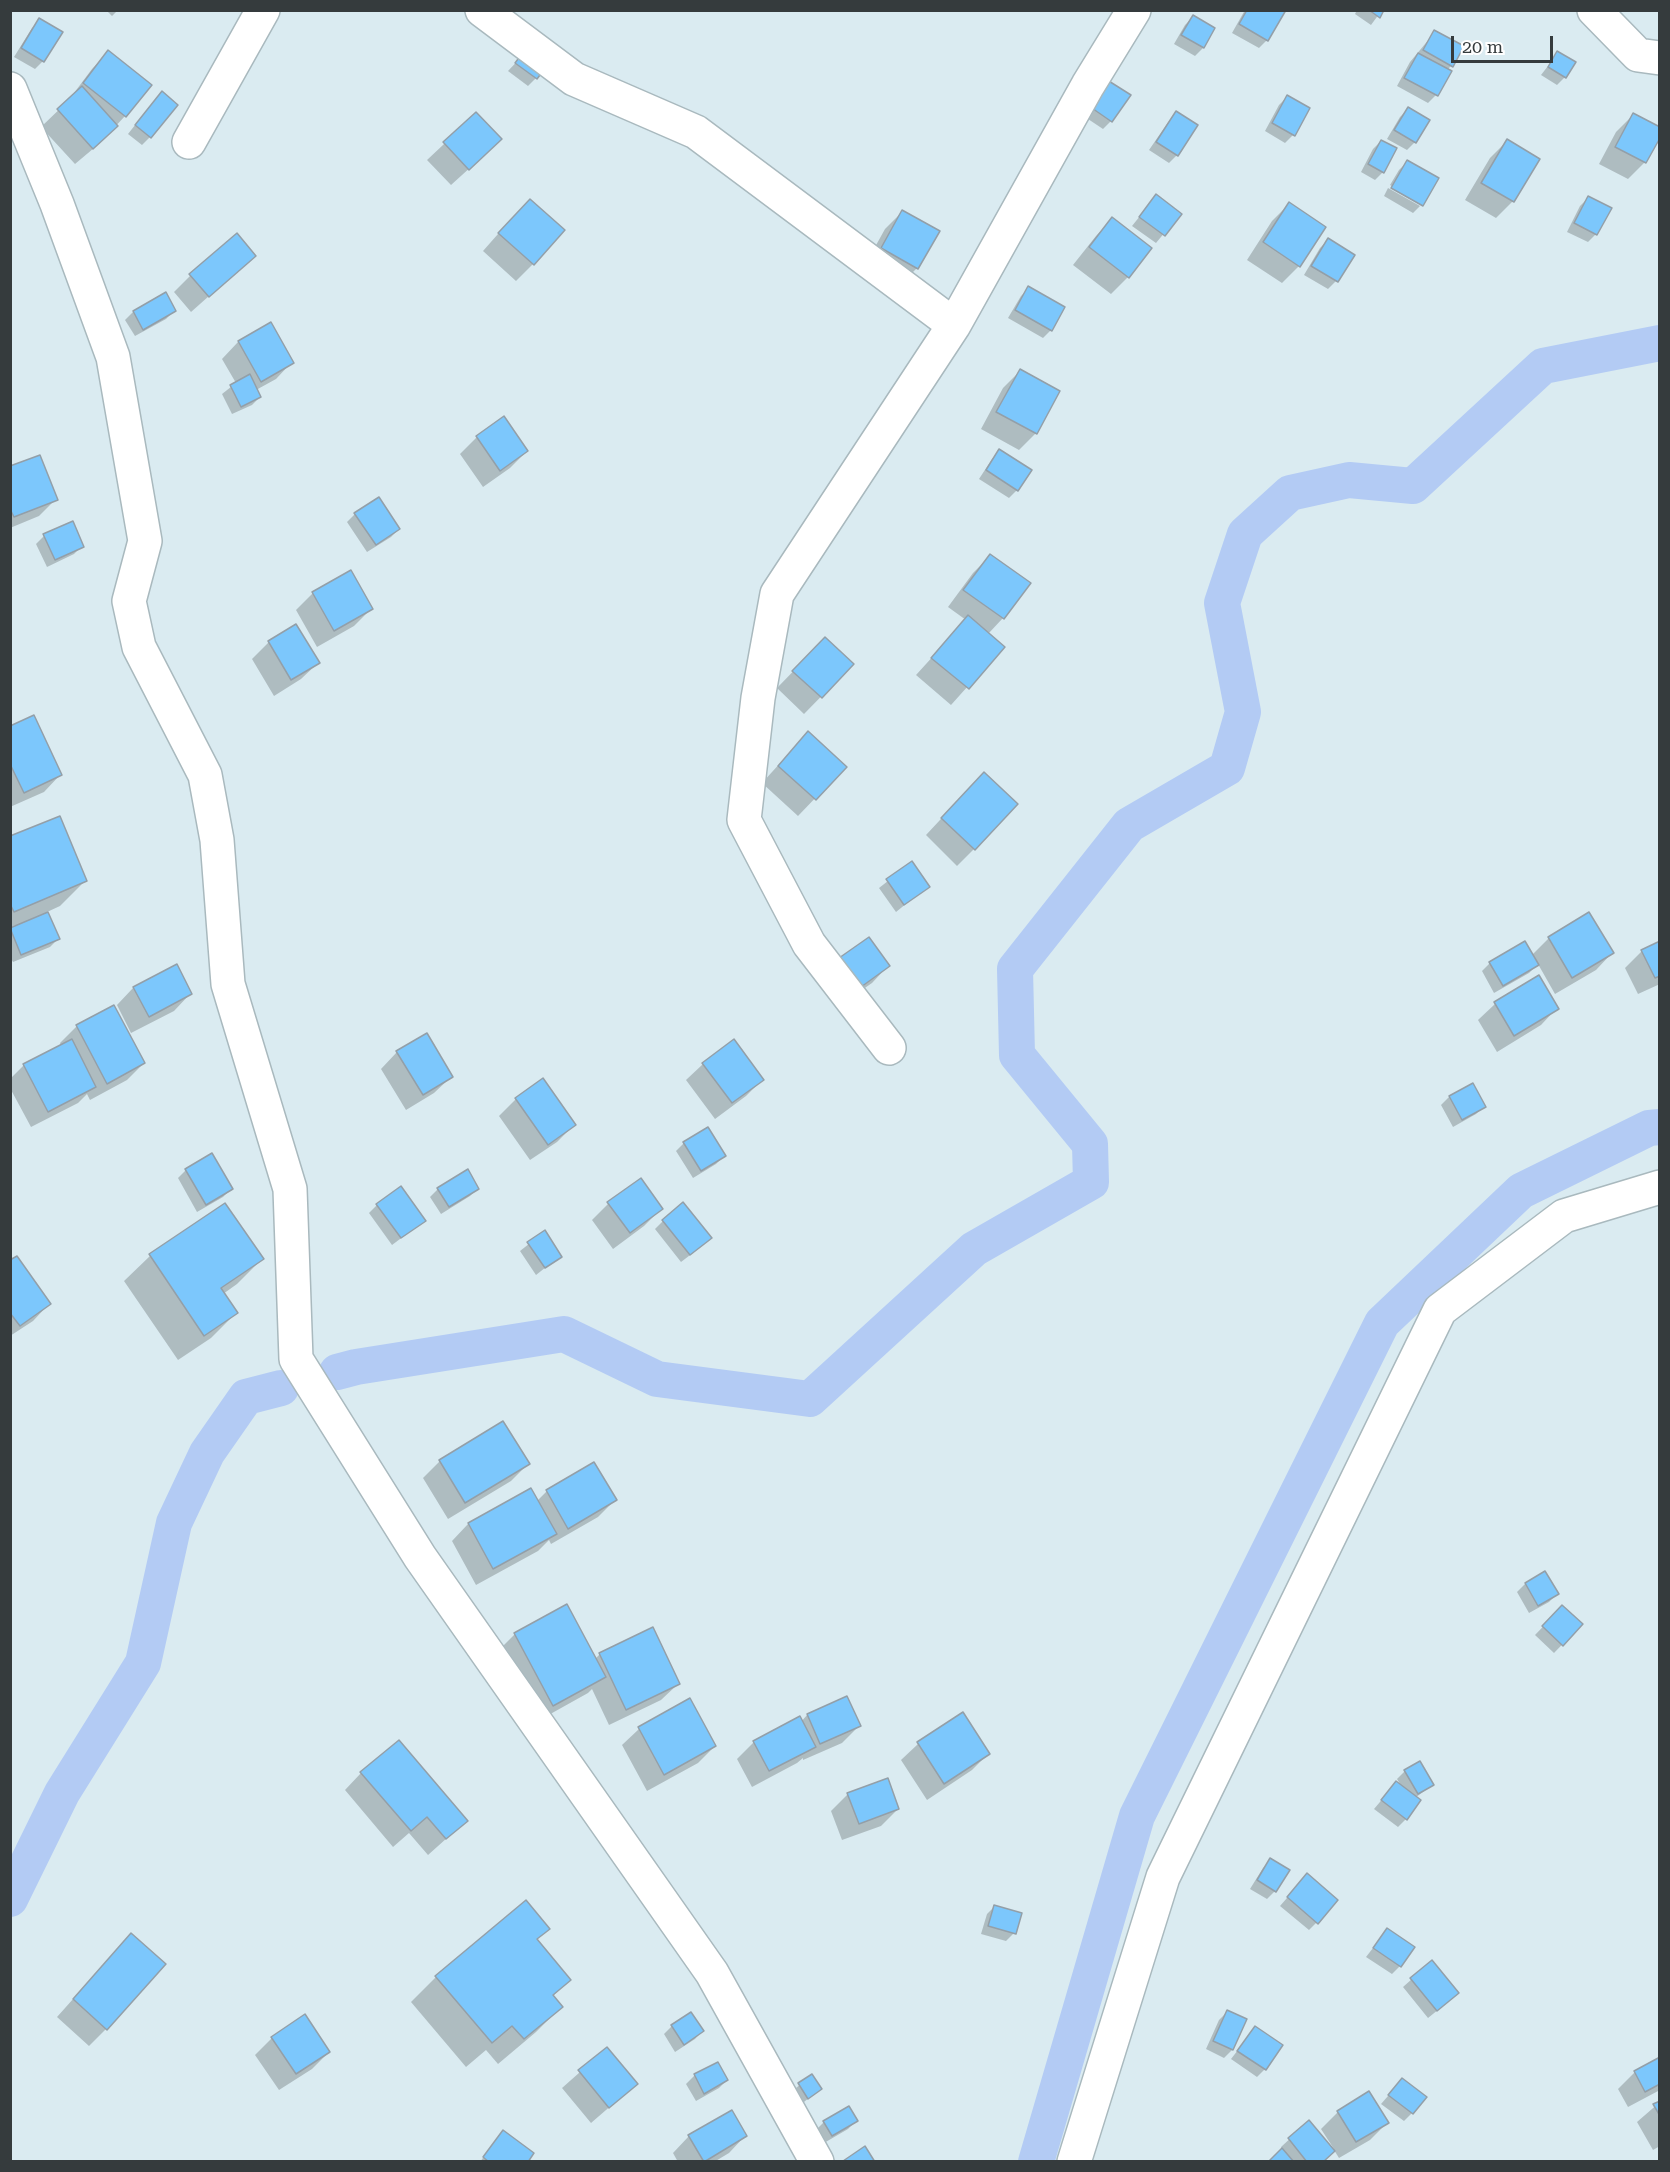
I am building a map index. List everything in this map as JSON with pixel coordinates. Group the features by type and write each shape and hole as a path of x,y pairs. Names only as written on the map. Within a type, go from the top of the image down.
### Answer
{"street":[{"path":"189,142 264,10"},
{"path":"482,10 574,79 696,132 954,325"},
{"path":"889,1048 809,944 744,820 758,698 777,594 954,325 1088,85 1134,10"},
{"path":"1594,10 1638,55 1659,58"},
{"path":"10,89 57,204 113,357 145,541 129,601 139,647 205,775 217,840 228,984 290,1189 296,1359 420,1557 712,1972 817,2162"},
{"path":"1074,2162 1162,1877 1440,1310 1564,1216 1659,1187"}],"building":[{"path":"1247,10 1286,10 1268,41 1239,24"},
{"path":"1369,10 1384,10 1380,18"},
{"path":"1193,15 1215,28 1204,48 1181,35"},
{"path":"39,18 63,32 44,62 21,48"},
{"path":"1434,30 1464,46 1453,67 1423,50"},
{"path":"108,50 152,85 126,117 83,83"},
{"path":"524,51 546,67 537,79 515,63"},
{"path":"1557,51 1576,62 1566,78 1548,67"},
{"path":"1418,53 1452,71 1438,96 1404,78"},
{"path":"1104,78 1131,95 1112,122 1086,104"},
{"path":"82,86 118,126 93,149 57,109"},
{"path":"162,91 178,105 151,138 135,125"},
{"path":"1287,95 1310,108 1295,136 1272,123"},
{"path":"1408,107 1430,120 1416,143 1394,130"},
{"path":"1176,111 1198,125 1178,156 1156,142"},
{"path":"476,112 502,139 469,170 443,142"},
{"path":"1633,113 1660,127 1660,138 1646,163 1615,147"},
{"path":"1507,139 1540,159 1514,202 1481,183"},
{"path":"1381,140 1397,148 1384,173 1368,164"},
{"path":"1407,160 1439,178 1423,206 1391,188"},
{"path":"1156,194 1182,214 1165,236 1139,217"},
{"path":"1588,196 1612,208 1597,235 1574,223"},
{"path":"530,199 565,230 534,265 498,233"},
{"path":"1289,202 1326,227 1300,267 1263,242"},
{"path":"902,210 940,231 918,269 881,248"},
{"path":"1112,217 1152,248 1129,278 1089,247"},
{"path":"237,233 256,256 209,297 189,274"},
{"path":"1328,238 1355,255 1338,282 1311,266"},
{"path":"1028,286 1065,307 1052,331 1015,310"},
{"path":"166,292 176,311 143,330 133,311"},
{"path":"271,322 294,363 261,382 238,341"},
{"path":"1020,369 1060,391 1037,434 996,412"},
{"path":"250,374 261,397 241,407 230,385"},
{"path":"504,416 528,451 500,471 476,436"},
{"path":"999,449 1032,470 1018,491 986,470"},
{"path":"40,455 58,500 14,517 10,509 10,466"},
{"path":"379,497 400,529 376,545 354,513"},
{"path":"73,521 84,547 55,560 43,534"},
{"path":"990,554 1031,583 1004,619 963,590"},
{"path":"351,570 373,609 334,631 312,592"},
{"path":"968,615 1005,647 969,689 931,658"},
{"path":"296,624 320,663 291,680 268,641"},
{"path":"825,637 854,664 822,698 792,671"},
{"path":"34,715 62,775 24,793 10,764 10,726"},
{"path":"808,731 847,767 816,800 778,766"},
{"path":"984,772 1018,804 975,850 941,818"},
{"path":"60,816 87,881 14,912 10,904 10,836"},
{"path":"912,861 930,887 904,905 886,879"},
{"path":"48,912 60,939 21,955 10,928"},
{"path":"1589,912 1614,953 1572,978 1548,937"},
{"path":"869,937 890,966 861,987 839,958"},
{"path":"1525,941 1539,965 1503,986 1489,962"},
{"path":"1660,941 1660,976 1655,978 1641,950"},
{"path":"177,964 192,994 149,1017 133,987"},
{"path":"1539,975 1559,1009 1514,1036 1494,1002"},
{"path":"114,1005 145,1063 107,1084 76,1025"},
{"path":"427,1033 453,1077 423,1095 396,1051"},
{"path":"72,1039 96,1087 48,1112 23,1064"},
{"path":"734,1039 764,1080 732,1103 702,1063"},
{"path":"543,1078 576,1125 548,1145 515,1098"},
{"path":"1473,1083 1486,1107 1462,1120 1449,1096"},
{"path":"708,1127 726,1156 701,1171 683,1142"},
{"path":"212,1153 233,1189 206,1205 185,1169"},
{"path":"468,1169 479,1189 449,1207 437,1188"},
{"path":"641,1178 663,1209 630,1233 607,1202"},
{"path":"401,1186 426,1221 401,1238 376,1204"},
{"path":"683,1202 712,1238 690,1255 662,1220"},
{"path":"225,1203 264,1259 221,1288 238,1313 204,1336 149,1254"},
{"path":"545,1230 562,1257 545,1268 527,1242"},
{"path":"17,1256 51,1304 20,1326 10,1313 10,1260"},
{"path":"503,1421 530,1464 465,1503 439,1460"},
{"path":"594,1462 617,1500 568,1529 546,1490"},
{"path":"531,1488 557,1534 493,1569 468,1523"},
{"path":"1545,1571 1559,1594 1538,1606 1525,1583"},
{"path":"567,1604 606,1677 553,1706 514,1633"},
{"path":"1562,1605 1583,1624 1563,1646 1542,1626"},
{"path":"653,1627 680,1684 626,1710 599,1653"},
{"path":"847,1696 861,1726 820,1744 807,1714"},
{"path":"690,1698 716,1746 664,1775 638,1727"},
{"path":"963,1712 990,1754 944,1784 917,1742"},
{"path":"800,1716 816,1747 769,1771 753,1741"},
{"path":"399,1740 468,1821 446,1839 427,1817 411,1831 360,1772"},
{"path":"1420,1761 1434,1785 1418,1794 1404,1770"},
{"path":"888,1778 899,1809 859,1824 847,1793"},
{"path":"1396,1781 1421,1800 1407,1820 1381,1800"},
{"path":"1270,1858 1290,1870 1276,1892 1257,1880"},
{"path":"1307,1873 1338,1900 1318,1924 1287,1897"},
{"path":"526,1900 550,1929 537,1939 571,1980 553,1995 563,2007 524,2039 512,2026 492,2043 435,1976"},
{"path":"994,1905 1022,1913 1016,1934 988,1926"},
{"path":"1387,1928 1415,1947 1401,1967 1373,1948"},
{"path":"131,1933 166,1964 107,2030 73,1999"},
{"path":"1432,1960 1459,1993 1437,2011 1410,1978"},
{"path":"1227,2010 1247,2019 1233,2050 1213,2041"},
{"path":"691,2012 704,2031 684,2045 671,2025"},
{"path":"305,2014 330,2052 296,2074 271,2037"},
{"path":"1255,2026 1283,2045 1266,2070 1237,2051"},
{"path":"607,2047 638,2084 609,2108 578,2070"},
{"path":"1660,2057 1660,2084 1645,2092 1634,2071"},
{"path":"718,2062 728,2080 704,2094 694,2074"},
{"path":"812,2074 822,2089 808,2099 798,2083"},
{"path":"1402,2078 1427,2097 1413,2114 1388,2095"},
{"path":"1369,2091 1389,2123 1356,2142 1337,2111"},
{"path":"1660,2101 1660,2116 1653,2104"},
{"path":"849,2106 858,2121 832,2136 823,2121"},
{"path":"732,2110 747,2136 704,2162 688,2135"},
{"path":"1309,2120 1335,2151 1323,2162 1307,2162 1288,2138"},
{"path":"503,2130 534,2153 528,2162 489,2162 483,2157"},
{"path":"865,2146 875,2162 843,2161"},
{"path":"1282,2148 1294,2162 1268,2162"}],"waterway":[{"path":"337,1372 564,1334 657,1379 810,1399 974,1249 1091,1182 1090,1144 1017,1055 1015,969 1129,825 1227,768 1243,712 1222,603 1245,534 1290,493 1349,480 1413,486 1543,366 1660,343"},
{"path":"1036,2162 1137,1816 1382,1323 1521,1191 1649,1128 1660,1127"},
{"path":"10,1899 62,1793 143,1663 174,1523 207,1453 246,1397 281,1388"}]}
